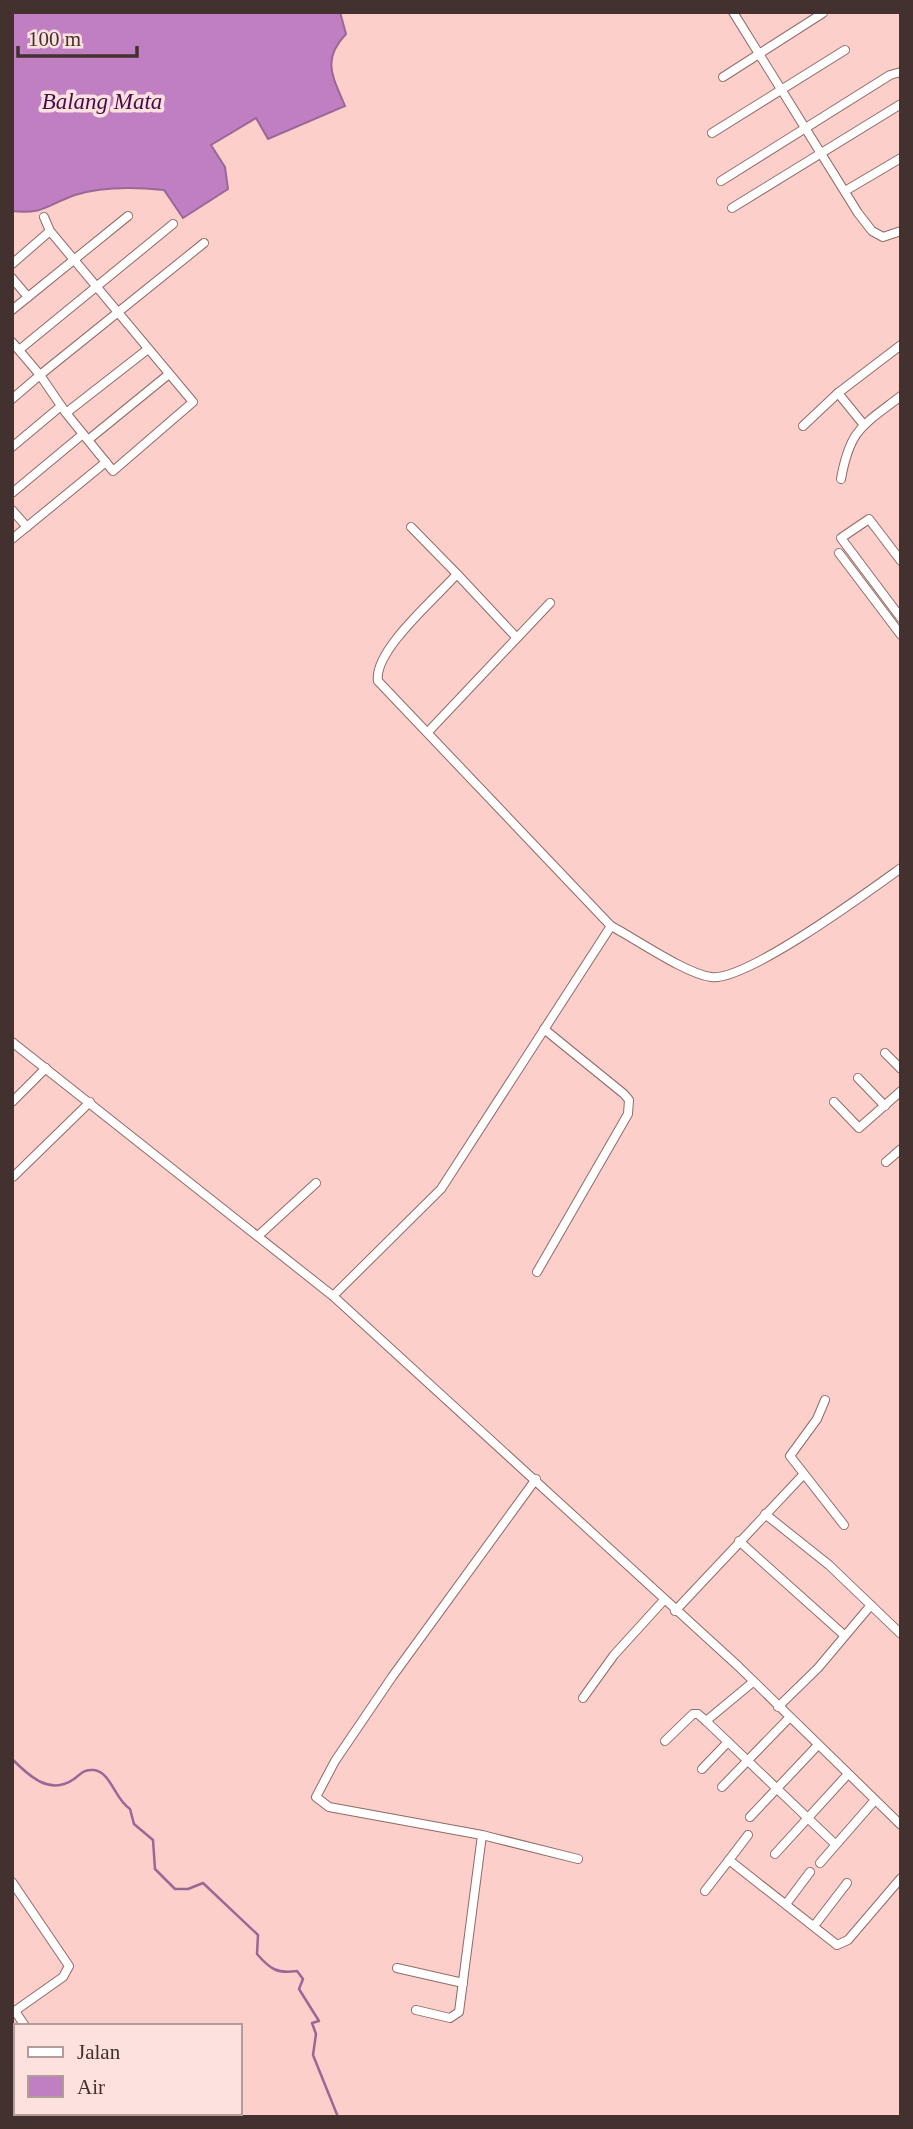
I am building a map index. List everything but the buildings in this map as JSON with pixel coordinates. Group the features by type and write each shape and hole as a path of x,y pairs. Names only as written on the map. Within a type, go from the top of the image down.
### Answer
{"street":[{"path":"733,12 873,231 886,237 901,231"},
{"path":"723,77 823,13"},
{"path":"712,133 845,50"},
{"path":"721,181 890,75 901,72"},
{"path":"732,208 901,104"},
{"path":"845,191 901,159"},
{"path":"12,310 128,216"},
{"path":"12,342 113,471 193,402 50,232 44,217"},
{"path":"19,350 173,224"},
{"path":"12,264 50,232"},
{"path":"14,396 204,243"},
{"path":"12,278 28,297"},
{"path":"803,426 838,393 901,345"},
{"path":"12,447 148,349"},
{"path":"12,493 169,374"},
{"path":"838,393 864,425"},
{"path":"841,480 849,442 864,425 901,396"},
{"path":"12,540 106,462"},
{"path":"12,510 27,527"},
{"path":"901,561 869,519 841,538 901,618"},
{"path":"411,527 516,637"},
{"path":"839,553 900,634"},
{"path":"457,574 396,640 377,669 378,681 611,926 689,969 715,978 750,964 838,914 901,868"},
{"path":"428,732 550,603"},
{"path":"333,1296 441,1189 611,926"},
{"path":"537,1272 628,1114 630,1105 624,1094 544,1029"},
{"path":"12,1042 333,1296 536,1479 901,1825"},
{"path":"885,1053 901,1069"},
{"path":"12,1102 46,1068"},
{"path":"858,1078 885,1106"},
{"path":"834,1101 859,1128 901,1091"},
{"path":"13,1177 90,1102"},
{"path":"886,1163 901,1149"},
{"path":"258,1236 316,1183"},
{"path":"825,1400 813,1426 790,1454 793,1464 844,1525"},
{"path":"675,1612 803,1475"},
{"path":"536,1479 392,1677 316,1794 318,1800 329,1807 482,1835 578,1859"},
{"path":"765,1514 829,1565 901,1634"},
{"path":"739,1541 844,1635"},
{"path":"583,1698 614,1654 664,1600"},
{"path":"778,1706 818,1668 871,1605"},
{"path":"706,1721 753,1682"},
{"path":"665,1741 693,1714 698,1714 835,1844"},
{"path":"722,1787 789,1718"},
{"path":"702,1769 728,1742"},
{"path":"750,1817 818,1745"},
{"path":"775,1854 848,1774"},
{"path":"820,1863 875,1801"},
{"path":"416,2010 453,2018 459,2009 482,1835"},
{"path":"705,1891 748,1836"},
{"path":"729,1860 841,1945 901,1878"},
{"path":"786,1904 810,1872"},
{"path":"12,1882 69,1966 63,1977 13,2012"},
{"path":"814,1926 847,1883"},
{"path":"397,1968 463,1983"}],"water":[{"name":"Balang Mata","path":"12,12 340,12 346,34 334,52 332,69 345,106 268,139 256,118 211,145 225,167 228,189 183,218 164,190 142,188 97,190 75,195 39,210 12,211"}],"waterway":[{"path":"12,1759 25,1772 48,1785 65,1784 88,1770 100,1772 130,1809 134,1824 153,1840 155,1869 175,1889 188,1889 203,1883 258,1935 257,1954 266,1963 279,1971 297,1971 303,1979 299,1989 319,2021 312,2023 316,2034 313,2055 338,2117"}]}
